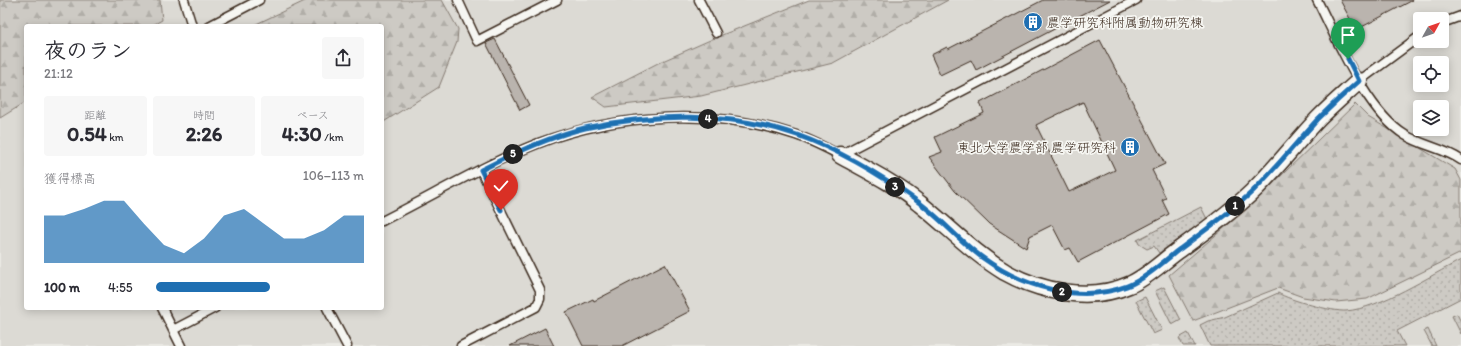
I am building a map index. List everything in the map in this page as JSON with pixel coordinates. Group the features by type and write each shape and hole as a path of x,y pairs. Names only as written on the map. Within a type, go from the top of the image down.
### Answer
{"street":[{"path":"840,155 885,180 918,202 984,259 1007,273 1034,285 1061,292 1083,294 1102,293 1129,286 1142,278 1215,223 1252,192 1318,119 1359,81"}],"lane":[{"path":"184,0 191,24"},
{"path":"213,24 259,0"},
{"path":"458,0 477,41 557,0"},
{"path":"700,0 716,33"},
{"path":"384,221 481,170 541,142 584,128 632,120 680,118 731,121 767,127 797,135 840,155 1136,0"},
{"path":"1317,0 1359,81 1372,102 1388,122 1406,135 1448,152 1461,160"},
{"path":"1449,20 1461,16"},
{"path":"1359,81 1413,41"},
{"path":"460,346 536,307 540,299 540,290 481,170"},
{"path":"163,310 181,346"},
{"path":"173,330 211,310"},
{"path":"328,310 347,346"}],"shaded area":[{"path":"160,0 809,0 717,37 658,63 592,97 606,107 702,96 833,63 948,0 1461,0 1461,346 0,346 0,118 24,103 24,310 384,310 384,24 155,24 162,20"}],"green space":[{"path":"0,0 160,0 162,20 155,24 24,24 24,103 0,118"},
{"path":"307,0 442,0 458,29 457,42 439,87 384,122 384,24 256,24"},
{"path":"809,0 948,0 833,63 701,96 606,107 592,97 658,63 717,37"},
{"path":"1355,104 1368,117 1455,169 1461,180 1461,253 1367,299 1336,302 1303,297 1278,288 1193,321 1169,275 1250,206"},
{"path":"1201,207 1207,219 1159,253 1154,246 1147,249 1139,244 1137,240"},
{"path":"1461,260 1461,298 1397,331 1405,346 1210,346 1200,325 1208,321 1225,317 1278,293 1301,302 1331,310 1346,311 1360,309 1389,298"},
{"path":"1164,287 1181,320 1172,325 1155,291"},
{"path":"1145,297 1162,330 1153,334 1136,301"},
{"path":"1457,314 1461,322 1461,334 1452,316"},
{"path":"1428,329 1436,346 1432,346 1424,331"},
{"path":"1188,333 1195,346 1183,346 1179,338"}],"building":[{"name":"農学研究科附属動物研究棟","path":"1043,0 1110,0 976,70 971,60 940,75 931,55 947,47 948,49"},
{"path":"1340,0 1413,0 1356,30"},
{"path":"495,39 529,105 520,110 486,43"},
{"name":"東北大学農学部 農学研究科","path":"1100,40 1165,164 1152,170 1166,198 1162,200 1169,214 1078,262 1070,248 1065,250 1052,225 1030,236 1026,248 989,224 955,191 929,157 942,152 935,137 984,113 980,103","holes":["1083,102 1115,170 1069,192 1036,125"]},
{"path":"665,264 690,311 622,346 583,346 566,312 593,299 594,301"},
{"path":"545,328 554,346 510,346"}],"place":[{"name":"農学研究科附属動物研究棟","path":"1033,22"},
{"name":"東北大学農学部 農学研究科","path":"1130,147"}],"route":[{"path":"501,210 481,170 514,153 541,142 584,128 632,120 680,118 731,121 767,127 797,135 840,155 885,180 918,202 984,259 1007,273 1034,285 1061,292 1083,294 1102,293 1129,286 1142,278 1215,223 1252,192 1279,164 1318,119 1359,81 1348,59"}]}
